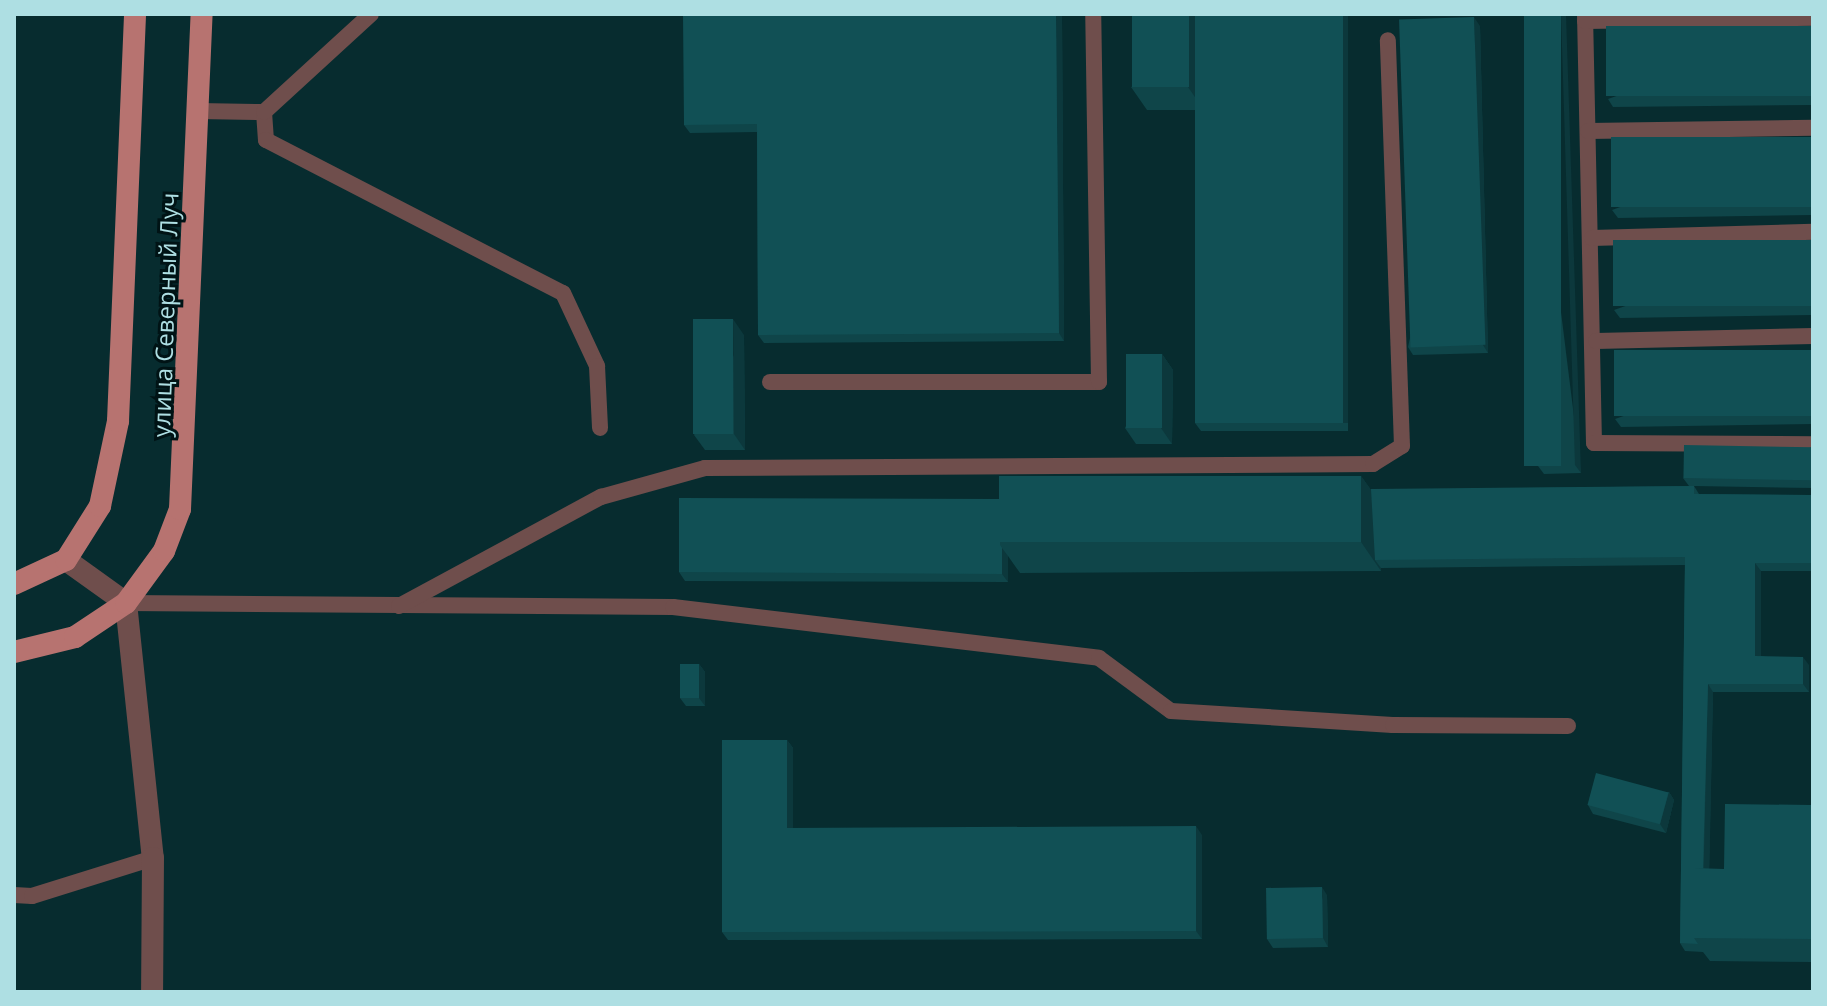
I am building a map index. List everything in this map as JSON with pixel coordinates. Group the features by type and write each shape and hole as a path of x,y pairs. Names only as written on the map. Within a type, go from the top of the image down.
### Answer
{"main road":[{"name":"улица Северный Луч","path":"66,560 100,506 118,421 135,14"},
{"name":"улица Северный Луч","path":"126,603 164,551 180,509 202,14"},
{"path":"14,584 66,560"},
{"path":"14,652 75,637 126,603"}],"street":[{"path":"66,560 126,603 153,858 152,992"}],"lane":[{"path":"198,111 264,112 371,14"},
{"path":"770,382 1099,382 1093,14"},
{"path":"1813,18 1585,17 1596,341 1594,443 1813,444"},
{"path":"398,607 601,497 705,468 1373,464 1402,446 1388,40"},
{"path":"264,112 266,140 563,293 597,366 600,428"},
{"path":"1588,131 1813,128"},
{"path":"1592,238 1813,232"},
{"path":"1596,341 1813,336"},
{"path":"126,603 673,607 1099,658 1171,711 1393,725 1568,726"},
{"path":"14,895 32,896 153,858"}],"building":[{"path":"683,14 1056,14 1059,333 758,335 757,124 684,125"},
{"path":"1132,14 1189,14 1189,87 1132,87"},
{"path":"1195,14 1343,14 1343,423 1195,423"},
{"path":"1524,14 1561,14 1561,466 1524,466"},
{"path":"1474,17 1485,345 1410,347 1399,20"},
{"path":"1606,26 1813,26 1813,96 1606,96"},
{"path":"1611,137 1813,137 1813,207 1611,207"},
{"path":"1613,240 1813,240 1813,306 1613,306"},
{"path":"693,319 733,319 733,434 693,434"},
{"path":"1614,350 1813,350 1813,416 1614,416"},
{"path":"1126,354 1162,354 1162,428 1126,428"},
{"path":"1684,445 1813,447 1812,480 1683,478"},
{"path":"999,476 1361,476 1361,542 999,542"},
{"path":"1694,486 1694,494 1813,495 1813,563 1755,563 1755,656 1803,657 1803,684 1708,684 1703,868 1694,868 1694,938 1698,944 1680,943 1685,557 1375,560 1371,489"},
{"path":"679,498 1000,499 1002,574 679,572"},
{"path":"680,664 699,664 699,698 680,698"},
{"path":"722,740 787,740 787,828 1196,826 1196,931 722,932"},
{"path":"1596,773 1668,792 1660,824 1587,805"},
{"path":"1725,804 1811,805 1813,939 1694,938 1694,868 1724,869"},
{"path":"1322,887 1323,938 1267,939 1266,888"}]}
